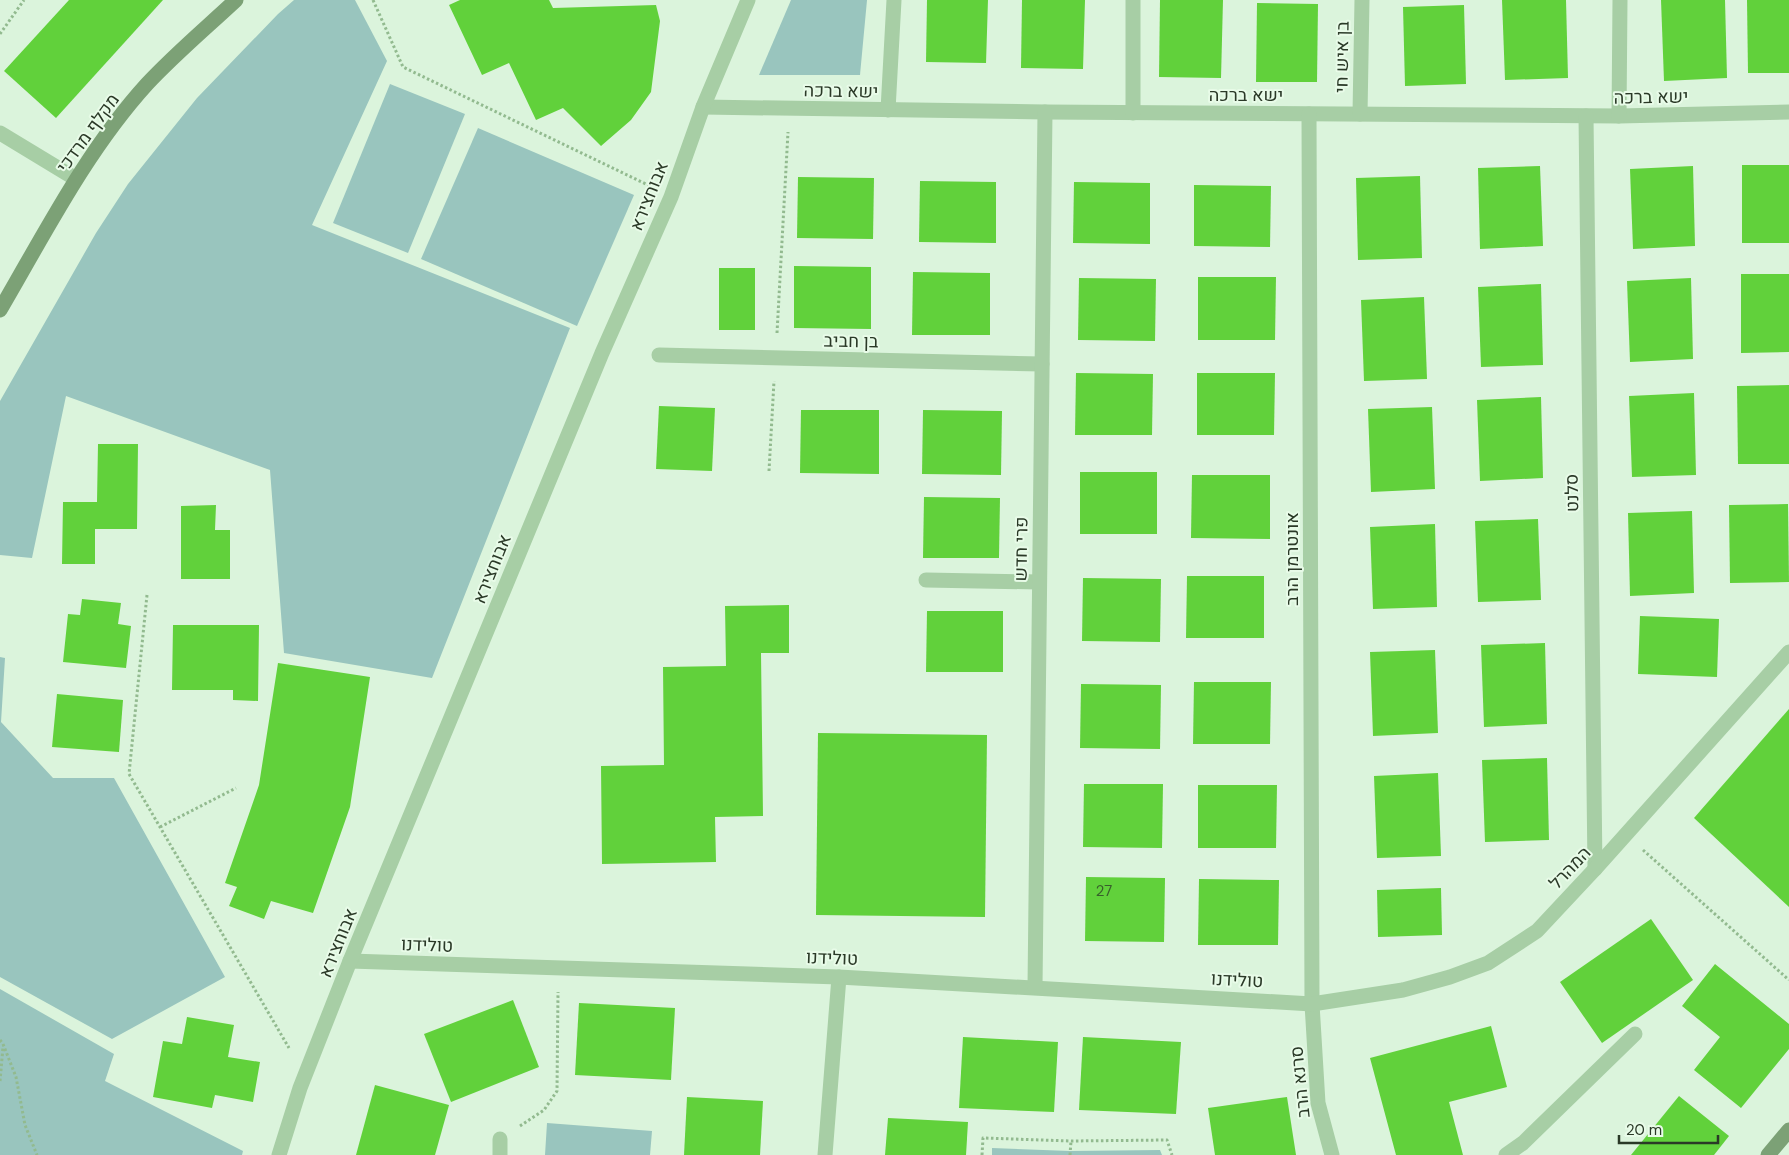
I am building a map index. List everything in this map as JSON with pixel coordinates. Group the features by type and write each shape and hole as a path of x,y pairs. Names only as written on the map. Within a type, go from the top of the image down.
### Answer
{"street":[{"name":"מקלף מרדכי","path":"0,310 76,179 112,129 148,84 236,0"},
{"name":"אבוחצירא","path":"279,1155 305,1074 350,961 602,352 671,196 703,107 748,0"},
{"path":"888,110 894,0"},
{"path":"1133,0 1133,113"},
{"name":"בן איש חי","path":"1360,114 1362,0"},
{"path":"1619,116 1620,0"},
{"name":"ישא ברכה","path":"703,107 1133,113 1586,116 1789,112"},
{"name":"פרי חדש","path":"1035,988 1045,112"},
{"name":"אונטרמן הרב","path":"1309,114 1312,1004"},
{"name":"סלנט","path":"1586,116 1595,870"},
{"path":"0,133 76,179"},
{"name":"בן חביב","path":"659,355 1042,364"},
{"path":"926,580 1039,582"},
{"name":"המהרל","path":"1312,1004 1404,990 1450,978 1488,963 1537,931 1595,870 1788,656"},
{"name":"טולידנו","path":"350,961 838,976 1312,1004"},
{"path":"825,1155 838,976"},
{"name":"סרנא הרב","path":"1312,1004 1318,1103 1332,1155"},
{"path":"1506,1155 1523,1143 1635,1034"},
{"path":"1768,1155 1789,1130"},
{"path":"500,1139 500,1155"}],"path":[{"path":"0,34 24,0"},
{"path":"373,0 403,67 671,196"},
{"path":"769,471 789,108"},
{"path":"147,595 129,774 305,1074"},
{"path":"160,828 236,788"},
{"path":"1626,835 1789,980"},
{"path":"500,1139 544,1110 557,1091 558,968"},
{"path":"0,1040 16,1077 25,1125 37,1155"},
{"path":"0,1081 3,1044"},
{"path":"982,1155 983,1138 1071,1141 1167,1140 1172,1155"},
{"path":"1070,1155 1071,1141"}],"shaded area":[{"path":"294,0 355,0 387,61 312,225 570,328 432,678 284,653 270,470 66,396 32,558 0,555 0,401 96,233 128,184 197,98 278,14"},
{"path":"791,0 867,0 860,75 759,75"},
{"path":"390,84 465,114 408,253 333,223"},
{"path":"478,128 634,195 577,326 421,259"},
{"path":"0,657 5,658 1,722 53,778 114,778 225,977 112,1039 0,977"},
{"path":"0,989 114,1054 105,1081 243,1151 242,1155 0,1155"},
{"path":"547,1123 652,1131 650,1155 545,1155"},
{"path":"992,1148 1070,1151 1160,1150 1162,1155 992,1155"}],"building":[{"path":"69,0 163,0 56,118 4,71"},
{"path":"460,0 549,0 553,8 656,5 660,21 651,92 631,120 601,146 563,108 536,120 509,63 482,75 449,5"},
{"path":"927,0 988,0 986,63 926,62"},
{"path":"1022,0 1085,0 1083,69 1021,68"},
{"path":"1160,0 1223,0 1221,78 1159,77"},
{"path":"1502,0 1566,0 1568,78 1505,80"},
{"path":"1661,0 1725,0 1727,78 1664,81"},
{"path":"1747,0 1789,0 1789,73 1748,73"},
{"path":"1257,3 1318,4 1317,82 1256,82"},
{"path":"1464,5 1466,84 1405,86 1403,7"},
{"path":"1742,165 1789,165 1789,243 1742,243"},
{"path":"1540,166 1543,246 1480,249 1478,168"},
{"path":"1693,166 1695,246 1633,249 1630,169"},
{"path":"1420,176 1422,258 1358,260 1356,178"},
{"path":"798,177 874,178 873,239 797,238"},
{"path":"920,181 996,182 996,243 919,242"},
{"path":"1074,182 1150,183 1150,244 1073,243"},
{"path":"1194,185 1271,186 1270,247 1194,246"},
{"path":"794,266 871,267 871,329 794,328"},
{"path":"719,268 755,268 755,330 719,330"},
{"path":"913,272 990,273 990,335 912,335"},
{"path":"1741,274 1789,274 1789,352 1741,353"},
{"path":"1198,277 1276,277 1275,340 1198,340"},
{"path":"1079,278 1156,279 1155,341 1078,340"},
{"path":"1691,278 1693,359 1630,362 1627,281"},
{"path":"1541,284 1543,365 1481,367 1478,287"},
{"path":"1424,297 1427,379 1364,381 1361,300"},
{"path":"1076,373 1153,374 1152,435 1075,435"},
{"path":"1197,373 1275,373 1274,435 1197,435"},
{"path":"1789,385 1789,464 1738,464 1737,386"},
{"path":"1694,393 1696,475 1632,477 1629,396"},
{"path":"1541,397 1543,478 1480,481 1477,400"},
{"path":"659,406 715,408 712,471 656,469"},
{"path":"1432,407 1435,489 1371,492 1368,409"},
{"path":"801,410 879,410 879,474 800,473"},
{"path":"923,410 1002,411 1001,475 922,474"},
{"path":"98,444 138,444 137,529 95,529 95,564 62,564 63,502 97,502"},
{"path":"1080,472 1157,472 1157,534 1080,534"},
{"path":"1192,475 1270,475 1270,539 1191,538"},
{"path":"924,497 1000,498 999,558 923,558"},
{"path":"1788,504 1789,582 1730,583 1729,505"},
{"path":"216,505 215,530 230,530 230,579 181,579 181,506"},
{"path":"1692,511 1694,593 1630,596 1628,513"},
{"path":"1538,519 1541,600 1478,602 1475,521"},
{"path":"1435,524 1437,607 1373,609 1370,527"},
{"path":"1187,576 1264,576 1264,638 1186,638"},
{"path":"1083,578 1161,579 1160,642 1082,641"},
{"path":"82,599 121,603 118,624 131,626 126,668 63,662 68,614 80,615"},
{"path":"789,605 789,653 761,653 763,816 715,817 716,862 602,864 601,766 664,765 663,667 726,666 725,606"},
{"path":"927,611 1003,611 1003,672 926,672"},
{"path":"1640,616 1719,619 1717,677 1638,674"},
{"path":"173,625 259,625 258,701 233,700 233,690 172,690"},
{"path":"1545,643 1547,724 1484,727 1481,645"},
{"path":"1435,650 1438,733 1373,736 1370,652"},
{"path":"278,663 370,677 350,807 313,913 271,901 264,919 229,906 237,887 225,883 259,785"},
{"path":"1194,682 1271,682 1270,744 1193,744"},
{"path":"1081,684 1161,685 1160,749 1080,748"},
{"path":"57,694 123,700 119,752 52,747"},
{"path":"1789,709 1789,907 1694,818"},
{"path":"818,733 987,735 985,917 816,915"},
{"path":"1547,758 1549,840 1485,842 1482,760"},
{"path":"1438,773 1441,856 1377,858 1374,776"},
{"path":"1084,784 1163,784 1162,848 1083,847"},
{"path":"1198,785 1277,785 1276,848 1198,848"},
{"path":"1086,877 1165,878 1164,942 1085,941"},
{"path":"1199,879 1279,880 1278,945 1198,945"},
{"path":"1441,888 1442,935 1378,937 1377,890"},
{"path":"1651,919 1693,980 1602,1043 1560,982"},
{"path":"1715,964 1789,1024 1789,1049 1741,1108 1694,1070 1720,1037 1682,1006"},
{"path":"513,1000 539,1067 451,1102 424,1034"},
{"path":"579,1003 675,1008 671,1080 575,1075"},
{"path":"187,1017 234,1025 228,1057 260,1062 253,1102 215,1095 212,1108 153,1097 163,1041 182,1044"},
{"path":"1491,1026 1507,1087 1449,1102 1463,1155 1396,1155 1370,1058"},
{"path":"963,1037 1058,1042 1054,1112 959,1108"},
{"path":"1083,1037 1181,1042 1176,1114 1079,1110"},
{"path":"375,1085 449,1105 435,1155 356,1155"},
{"path":"1679,1096 1729,1136 1714,1155 1631,1155"},
{"path":"687,1097 763,1101 760,1155 684,1155"},
{"path":"1287,1097 1296,1155 1215,1155 1208,1108"},
{"path":"888,1118 968,1122 966,1155 885,1155"}]}
